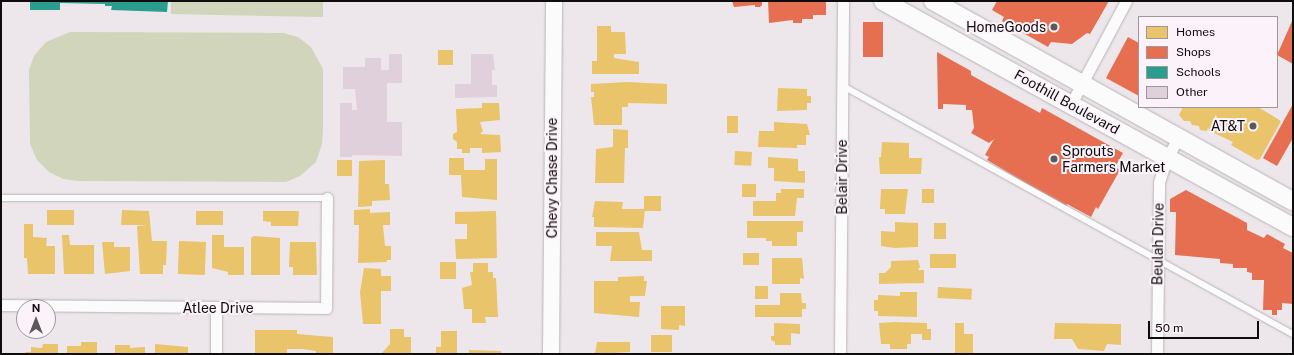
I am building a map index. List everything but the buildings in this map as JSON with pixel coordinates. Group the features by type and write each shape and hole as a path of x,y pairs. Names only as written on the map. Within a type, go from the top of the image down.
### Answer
{"main road":[{"name":"Chevy Chase Drive","path":"551,354 554,1"},
{"name":"Foothill Boulevard","path":"883,1 1293,228"},
{"name":"Foothill Boulevard","path":"932,1 1293,201"}],"street":[{"name":"Belair Drive","path":"840,354 843,1"},
{"path":"1071,104 1126,1"},
{"name":"Beulah Drive","path":"1157,354 1159,182 1167,158 1178,138"},
{"name":"Atlee Drive","path":"1,305 326,308 327,198"},
{"path":"216,308 216,354"}],"lane":[{"path":"842,86 1158,261 1174,267 1293,334"},
{"path":"1,198 327,198"}],"green space":[{"path":"171,1 323,1 323,17 171,14"},
{"path":"70,32 283,33 298,37 311,47 323,69 322,144 316,162 300,176 286,182 77,181 63,179 49,172 37,160 30,144 29,70 34,56 46,42"}],"place":[{"name":"HomeGoods","path":"1054,27"},
{"name":"AT&T","path":"1253,126"},
{"name":"Sprouts Farmers Market","path":"1054,159"}]}
